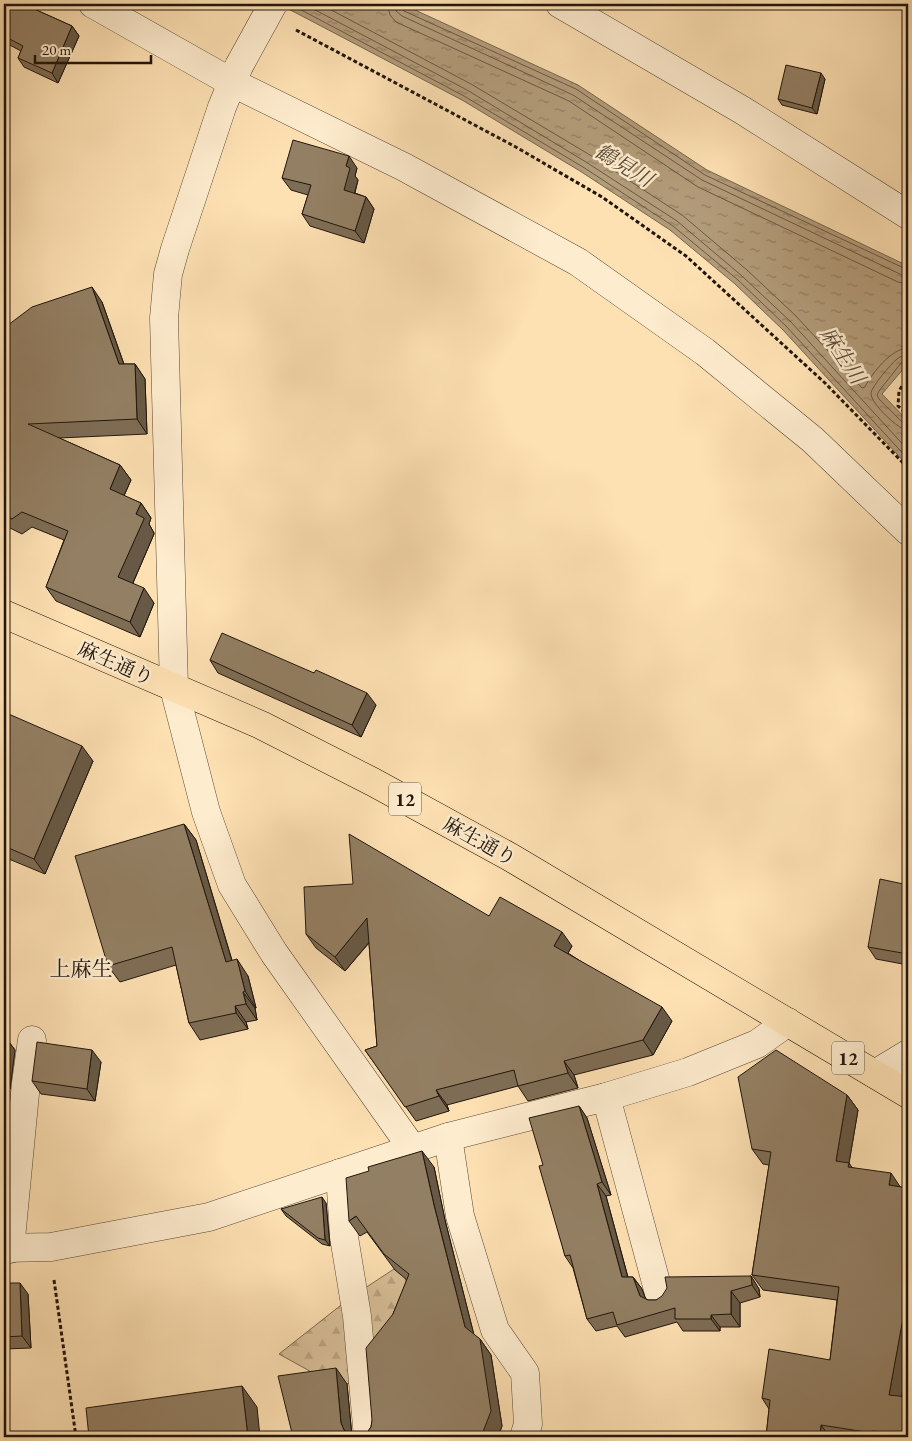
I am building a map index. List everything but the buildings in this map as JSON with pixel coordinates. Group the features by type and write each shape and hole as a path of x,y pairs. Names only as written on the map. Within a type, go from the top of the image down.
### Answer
{"main road":[{"name":"麻生通り","path":"4,614 261,725 374,782 510,857 908,1094"}],"street":[{"path":"93,4 235,74 578,262 705,352 813,440 908,531"},
{"path":"273,4 235,74 168,274 164,318 174,688 206,812 232,885 284,968 412,1148"},
{"path":"560,4 742,110 908,215"},
{"path":"32,1040 15,1081 7,1248 51,1247 210,1217 448,1137 606,1098 688,1072 757,1044 788,1022"},
{"path":"875,1074 908,1054"},
{"path":"606,1098 660,1297"},
{"path":"448,1137 460,1216 495,1330 525,1373 528,1424 524,1437"},
{"path":"340,1173 344,1237 357,1316 368,1437"}],"path":[{"path":"290,27 514,146 602,198 686,256 825,383 908,468"},
{"path":"908,388 902,386 899,391 898,406 908,416"},
{"path":"51,1247 76,1437"}],"green space":[{"path":"400,1265 430,1344 390,1382 333,1384 279,1354 350,1298"}],"water":[{"path":"279,4 402,4 578,85 707,170 908,266 908,368 905,367 882,394 908,421 908,466 783,330 735,284 670,230 580,171 462,100"}],"district":[{"name":"上麻生","path":"81,968"}],"water label":[{"name":"鶴見川","path":"624,165"},
{"name":"麻生川","path":"843,355"}]}
